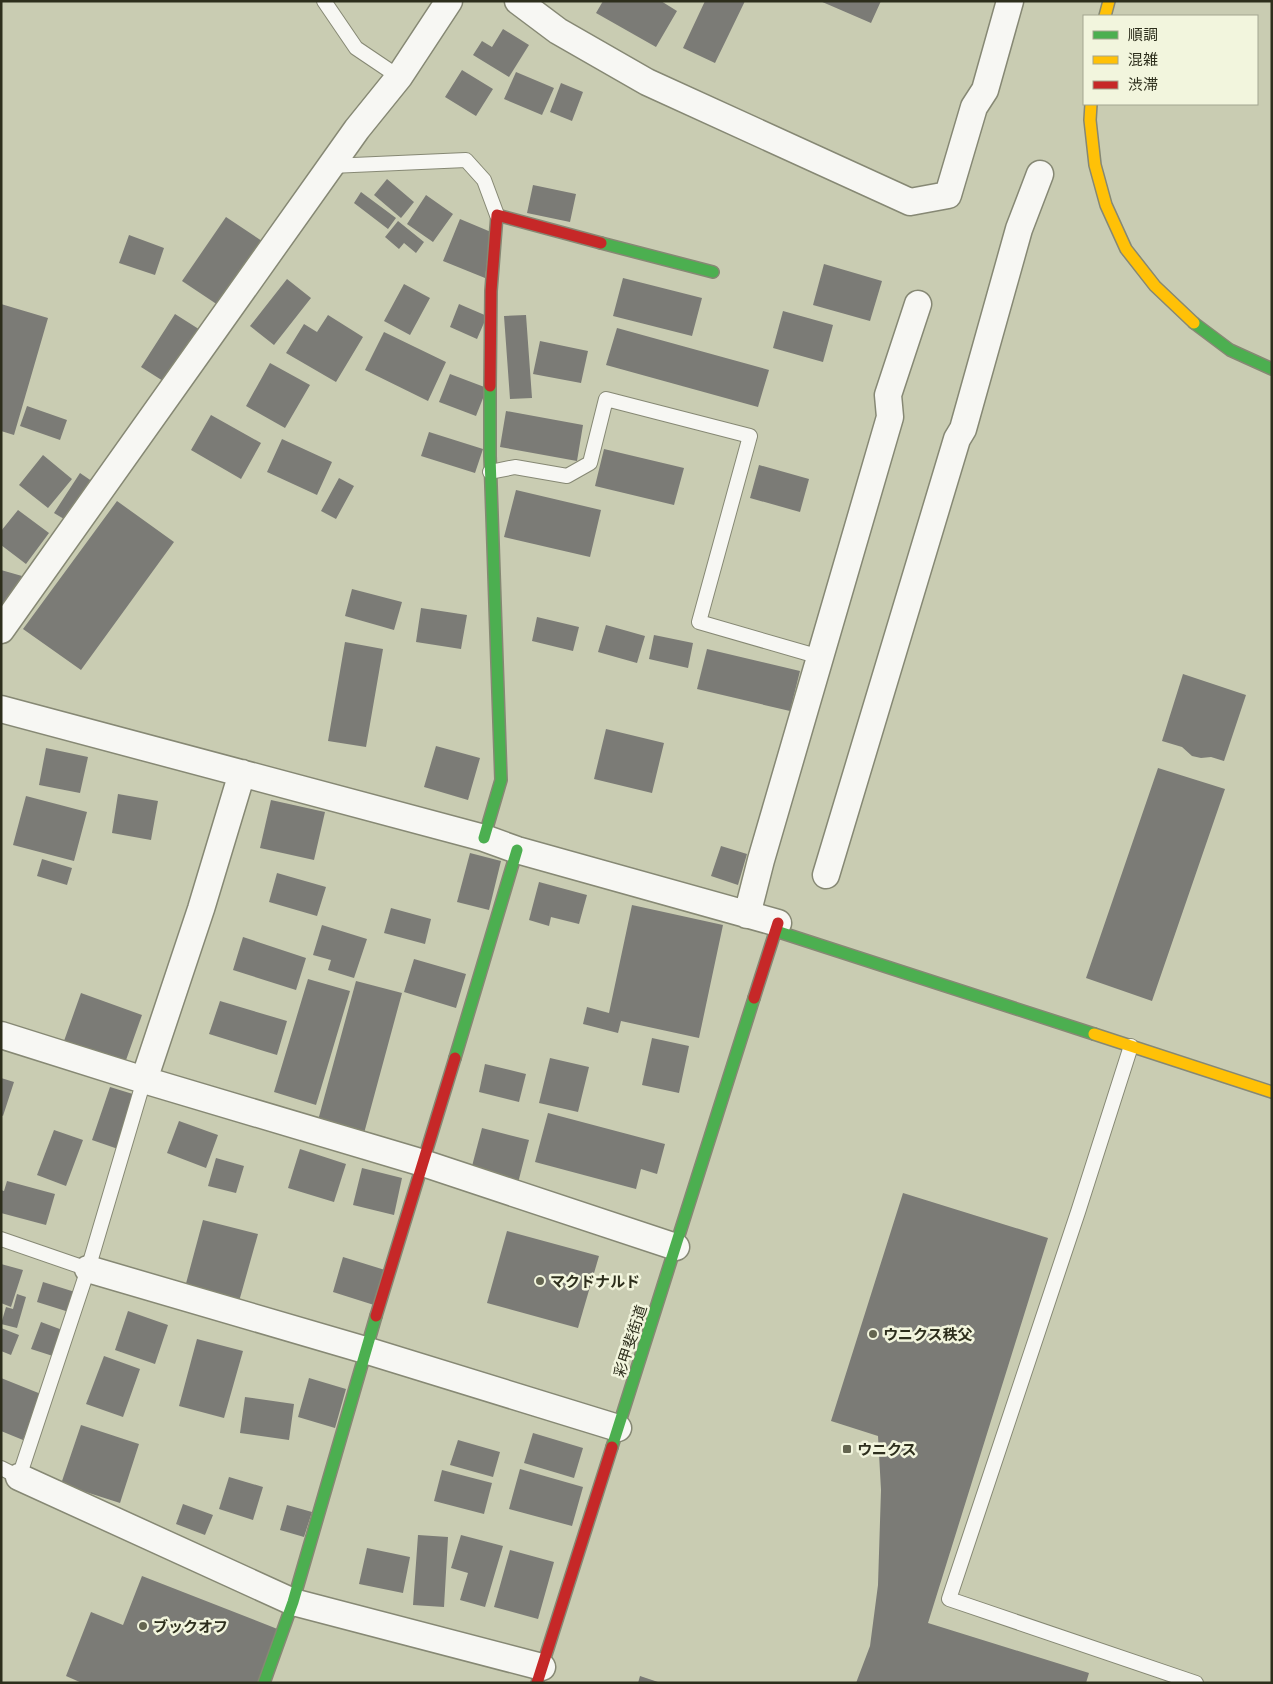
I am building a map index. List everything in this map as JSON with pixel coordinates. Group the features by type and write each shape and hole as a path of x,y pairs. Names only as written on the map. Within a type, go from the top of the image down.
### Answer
{"main road":[{"path":"1105,15 1109,1"},
{"path":"1091,105 1090,120 1095,165 1106,205 1126,249 1155,286 1191,321 1230,350 1272,369"},
{"path":"484,838 501,780 490,472 491,291 497,215 712,272"},
{"path":"264,1683 293,1602 364,1350 424,1163 517,850"},
{"path":"777,927 1272,1092"},
{"name":"彩甲斐街道","path":"540,1675 777,927"}],"street":[{"path":"1,630 357,129 399,77 448,1"},
{"path":"518,1 558,31 647,82 910,202 948,195 974,107 985,90 1010,1"},
{"path":"826,875 957,439 963,429 1019,229 1040,174"},
{"path":"747,915 760,860 890,417 888,395 918,304"},
{"path":"1,709 484,838 517,850 747,915 777,927"},
{"path":"144,1080 201,909 242,773"},
{"path":"1,1035 144,1080 424,1163 676,1247"},
{"path":"88,1269 364,1350 618,1428"},
{"path":"10,1472 293,1602 540,1675"}],"lane":[{"path":"324,1 356,48 399,77"},
{"path":"331,166 466,160 484,180 497,215"},
{"path":"490,472 515,467 567,476 590,463 606,399 750,436 699,622 820,657"},
{"path":"1131,1046 950,1599 1196,1683"},
{"path":"10,1472 88,1269 144,1080"},
{"path":"1,1239 88,1269"}],"building":[{"path":"603,1 661,1 677,11 656,47 596,13"},
{"path":"705,1 745,1 715,63 683,48"},
{"path":"820,1 881,1 871,23"},
{"path":"503,29 529,45 509,77 473,55 482,41 492,47"},
{"path":"462,70 493,89 476,116 445,97"},
{"path":"516,72 554,88 542,115 504,99"},
{"path":"561,83 583,92 572,121 550,112"},
{"path":"387,179 414,202 401,218 374,195"},
{"path":"533,185 576,194 570,222 527,213"},
{"path":"361,192 396,218 388,229 354,203"},
{"path":"426,195 453,214 433,242 407,224"},
{"path":"226,217 265,243 221,307 182,281"},
{"path":"460,219 491,232 485,278 443,261"},
{"path":"398,221 424,242 416,253 404,243 399,249 385,237"},
{"path":"129,235 164,248 155,275 119,263"},
{"path":"824,264 882,281 870,321 813,305"},
{"path":"623,278 702,298 692,336 613,316"},
{"path":"287,279 311,298 274,345 250,326"},
{"path":"404,284 430,298 410,335 384,321"},
{"path":"1,304 48,318 14,435 1,431"},
{"path":"459,304 487,316 477,339 450,327"},
{"path":"783,311 833,325 823,362 773,348"},
{"path":"175,314 205,333 171,386 141,367"},
{"path":"328,315 363,337 336,382 286,353 304,324 317,332"},
{"path":"526,315 532,398 510,399 504,316"},
{"path":"617,328 769,370 758,407 606,365"},
{"path":"384,332 446,362 428,401 365,370"},
{"path":"540,341 588,351 581,383 533,374"},
{"path":"270,363 310,385 285,428 246,406"},
{"path":"450,374 487,388 476,416 439,402"},
{"path":"27,406 67,420 60,440 20,426"},
{"path":"506,411 583,425 577,461 500,447"},
{"path":"211,415 261,443 241,479 191,450"},
{"path":"429,432 483,449 475,473 421,456"},
{"path":"282,439 332,462 317,495 267,472"},
{"path":"604,449 684,468 674,505 595,486"},
{"path":"43,455 72,479 48,508 19,485"},
{"path":"759,465 809,479 800,512 750,498"},
{"path":"80,473 99,486 74,525 54,513"},
{"path":"339,478 354,486 336,519 321,511"},
{"path":"516,490 601,510 590,557 504,537"},
{"path":"117,501 174,542 81,670 23,629"},
{"path":"18,510 49,533 26,564 1,545 1,531"},
{"path":"1,570 22,576 13,609 1,606"},
{"path":"352,589 402,602 394,630 345,616"},
{"path":"421,608 467,615 461,649 416,642"},
{"path":"537,617 579,627 573,651 532,641"},
{"path":"606,625 645,636 637,663 598,652"},
{"path":"654,635 693,643 688,668 649,659"},
{"path":"345,642 383,649 366,747 328,741"},
{"path":"707,649 800,671 790,711 697,689"},
{"path":"1183,674 1246,695 1224,761 1211,757 1201,758 1192,756 1182,747 1162,741"},
{"path":"606,729 664,743 652,793 594,779"},
{"path":"436,746 480,758 468,800 424,787"},
{"path":"46,748 88,757 80,793 39,785"},
{"path":"1158,768 1225,789 1152,1001 1086,978"},
{"path":"118,794 158,801 151,840 112,833"},
{"path":"26,796 87,812 74,861 13,845"},
{"path":"271,800 325,812 314,860 260,848"},
{"path":"721,846 747,854 738,885 711,876"},
{"path":"470,853 501,861 489,910 457,902"},
{"path":"42,859 72,868 67,885 37,876"},
{"path":"277,873 326,887 317,916 269,902"},
{"path":"539,882 587,895 579,924 551,917 549,926 529,920"},
{"path":"632,905 723,925 699,1038 621,1021 618,1033 583,1024 587,1007 609,1013"},
{"path":"391,908 431,919 425,944 384,933"},
{"path":"322,925 367,939 354,978 328,970 331,960 313,955"},
{"path":"243,937 306,958 296,990 233,970"},
{"path":"414,959 466,974 456,1008 404,992"},
{"path":"308,979 350,991 316,1105 274,1092"},
{"path":"356,981 402,993 363,1137 317,1124"},
{"path":"81,993 142,1015 125,1063 64,1041"},
{"path":"220,1001 287,1021 277,1055 209,1034"},
{"path":"652,1038 689,1046 679,1093 642,1085"},
{"path":"550,1058 589,1067 578,1112 539,1103"},
{"path":"485,1064 526,1074 519,1102 479,1092"},
{"path":"1,1078 14,1082 3,1116 1,1115"},
{"path":"110,1087 136,1095 118,1149 92,1140"},
{"path":"548,1113 665,1144 657,1174 641,1169 636,1189 535,1162"},
{"path":"179,1121 218,1135 206,1168 167,1153"},
{"path":"482,1128 529,1140 518,1183 471,1170"},
{"path":"54,1130 83,1140 66,1186 37,1175"},
{"path":"300,1149 346,1164 334,1202 288,1188"},
{"path":"216,1158 244,1166 236,1193 208,1186"},
{"path":"362,1168 402,1178 394,1215 353,1205"},
{"path":"7,1181 55,1194 46,1225 1,1213 1,1190 4,1191"},
{"path":"903,1193 1048,1238 928,1623 1089,1673 1086,1683 856,1683 870,1646 878,1585 881,1490 878,1436 831,1421"},
{"path":"203,1220 258,1234 238,1305 184,1291"},
{"path":"507,1231 599,1256 578,1328 487,1303"},
{"path":"343,1257 385,1270 374,1305 333,1292"},
{"path":"1,1264 23,1270 11,1307 1,1303"},
{"path":"43,1282 75,1292 69,1312 37,1302"},
{"path":"17,1294 26,1297 17,1328 1,1324 6,1307 13,1309"},
{"path":"128,1311 168,1325 155,1364 115,1350"},
{"path":"41,1322 65,1331 56,1357 31,1349"},
{"path":"1,1328 19,1335 11,1355 1,1351"},
{"path":"197,1339 243,1351 224,1418 179,1406"},
{"path":"104,1356 140,1369 123,1417 86,1404"},
{"path":"1,1378 41,1394 23,1440 1,1431"},
{"path":"309,1378 346,1389 335,1428 298,1417"},
{"path":"245,1397 294,1404 289,1440 240,1433"},
{"path":"81,1425 139,1444 120,1503 61,1484"},
{"path":"533,1433 583,1448 574,1478 524,1463"},
{"path":"458,1440 500,1452 493,1477 450,1465"},
{"path":"520,1469 583,1487 572,1526 509,1509"},
{"path":"442,1470 492,1483 484,1514 434,1501"},
{"path":"229,1477 263,1487 253,1520 219,1509"},
{"path":"183,1504 213,1515 205,1535 176,1524"},
{"path":"287,1505 312,1512 304,1537 280,1530"},
{"path":"418,1535 448,1537 444,1607 413,1605"},
{"path":"461,1535 503,1546 485,1607 460,1600 468,1573 451,1568"},
{"path":"367,1548 410,1557 403,1593 359,1584"},
{"path":"510,1550 554,1562 538,1619 494,1607"},
{"path":"142,1576 280,1630 260,1683 82,1683 66,1676 91,1612 123,1625"},
{"path":"640,1676 658,1682 658,1683 638,1683"}],"traffic: fast":[{"path":"601,243 713,272"},
{"path":"1194,323 1230,350 1272,369"},
{"path":"484,838 501,780 490,456 490,386"},
{"path":"455,1058 517,850"},
{"path":"776,931 1094,1034"},
{"path":"612,1447 754,998"},
{"path":"264,1683 293,1602 376,1316"}],"traffic: slow":[{"path":"1105,15 1109,1"},
{"path":"1091,105 1090,120 1095,165 1106,205 1126,249 1155,286 1194,323"},
{"path":"1094,1034 1272,1092"}],"traffic: jam":[{"path":"490,386 491,291 497,215 601,243"},
{"path":"754,998 778,923"},
{"path":"376,1316 455,1058"},
{"path":"537,1683 612,1447"}],"place":[{"name":"マクドナルド","path":"540,1281"},
{"name":"ウニクス秩父","path":"873,1334"},
{"name":"ウニクス","path":"847,1449"},
{"name":"ブックオフ","path":"143,1626"}]}
